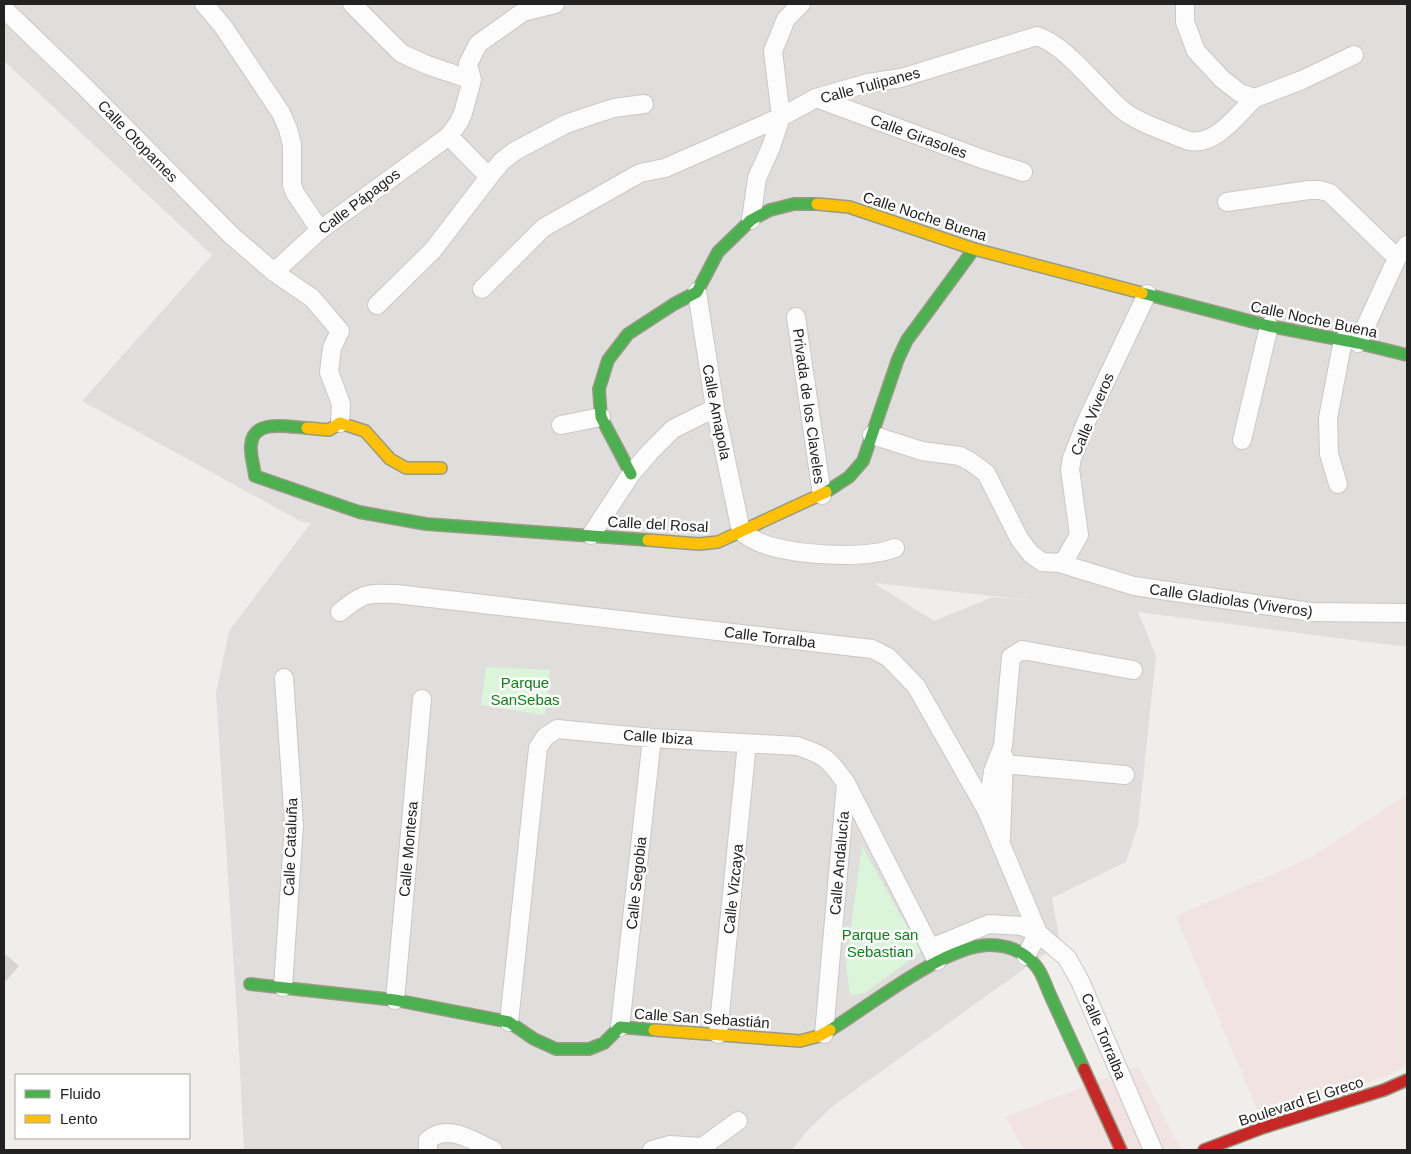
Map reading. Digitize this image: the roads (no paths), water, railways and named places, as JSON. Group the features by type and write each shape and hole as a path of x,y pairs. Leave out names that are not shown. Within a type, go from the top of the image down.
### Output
{"street":[{"path":"204,4 222,25 281,113 292,145 292,185 295,193 320,230"},
{"path":"352,4 402,53 427,65 472,80"},
{"name":"Calle Pápagos","path":"274,272 320,230 448,136 459,122 472,80 468,64 478,44 523,12 555,4"},
{"path":"750,220 757,178 771,147 781,117 773,51 786,19 801,4"},
{"path":"1185,4 1185,22 1196,51 1222,80 1240,93 1255,98"},
{"name":"Calle Otopames","path":"4,9 84,86 231,235 274,272 312,298 340,331 332,348 329,372 341,404 340,423"},
{"name":"Calle Tulipanes","path":"482,290 543,228 640,173 665,168 781,117 816,98 868,83 901,78 1037,36 1047,40 1063,51 1122,110 1189,141 1198,143 1216,134 1255,98 1302,80 1354,56"},
{"name":"Calle Girasoles","path":"816,98 1023,172"},
{"path":"377,305 433,250 502,161 514,151 566,124 614,108 644,104"},
{"path":"448,136 489,177"},
{"path":"1227,202 1320,190 1330,193 1402,251 1350,342 1328,418 1329,454 1338,484"},
{"name":"Calle Noche Buena","path":"697,292 718,252 750,220 770,210 794,204 824,204 849,207 974,249 1269,326 1350,342 1407,356"},
{"name":"Calle del Rosal","path":"340,423 329,430 268,425 256,432 251,444 255,476 359,512 416,522 699,544 718,542 822,494 849,477 862,461 898,359 907,340 974,249"},
{"path":"631,474 601,417 599,389 608,360 628,334 674,304 697,292"},
{"name":"Calle Amapola","path":"697,292 715,408 742,531"},
{"name":"Calle Viveros","path":"1059,563 1066,558 1079,535 1070,469 1072,458 1087,420 1147,294"},
{"name":"Privada de los Claveles","path":"796,317 822,494"},
{"path":"1242,440 1269,326"},
{"path":"591,535 631,474 650,452 673,429 715,408"},
{"path":"561,425 601,417"},
{"path":"340,423 365,430 390,459 406,468 442,468"},
{"name":"Calle Gladiolas (Viveros)","path":"872,435 922,451 960,456 986,473 1020,540 1031,554 1042,562 1059,563 1134,586 1311,612 1407,613"},
{"path":"742,531 759,543 799,551 853,556 874,554 895,548"},
{"name":"Calle Torralba","path":"340,612 358,597 374,593 396,594 872,649 888,657 916,686 987,812 1001,841 1038,933"},
{"path":"1001,841 1003,746 1010,659 1014,654 1022,650 1133,670"},
{"name":"Calle Cataluña","path":"283,987 294,825 284,678"},
{"name":"Calle Montesa","path":"394,1000 422,699"},
{"name":"Calle Ibiza","path":"509,1022 538,748 540,742 557,729 652,738 797,746 819,753 832,762 846,783 934,955"},
{"name":"Calle Segobia","path":"620,1027 652,738"},
{"name":"Calle Vizcaya","path":"718,1034 748,743"},
{"path":"987,812 993,771 1003,746"},
{"path":"1004,764 1124,775"},
{"name":"Calle Andalucía","path":"824,1034 846,783"},
{"name":"Calle Torralba","path":"934,955 989,924 1022,926 1038,933 1066,958 1080,981 1153,1150"},
{"path":"1026,956 1038,933"},
{"name":"Calle Torralba","path":"934,955 983,945 1009,946 1026,956 1037,967 1121,1150"},
{"name":"Calle San Sebastián","path":"250,984 394,1000 509,1022 534,1039 556,1048 573,1050 589,1049 604,1043 620,1027 800,1041 824,1034 934,955"},
{"name":"Boulevard El Greco","path":"1204,1150 1262,1128 1384,1090 1407,1080"},
{"path":"652,1150 670,1145 700,1149 738,1121"},
{"path":"1221,1150 1262,1128"},
{"path":"428,1150 428,1140 435,1134 442,1132 457,1134 493,1150"}],"park label":[{"name":"Parque SanSebas","path":"525,690"},
{"name":"Parque san Sebastian","path":"880,942"}]}
